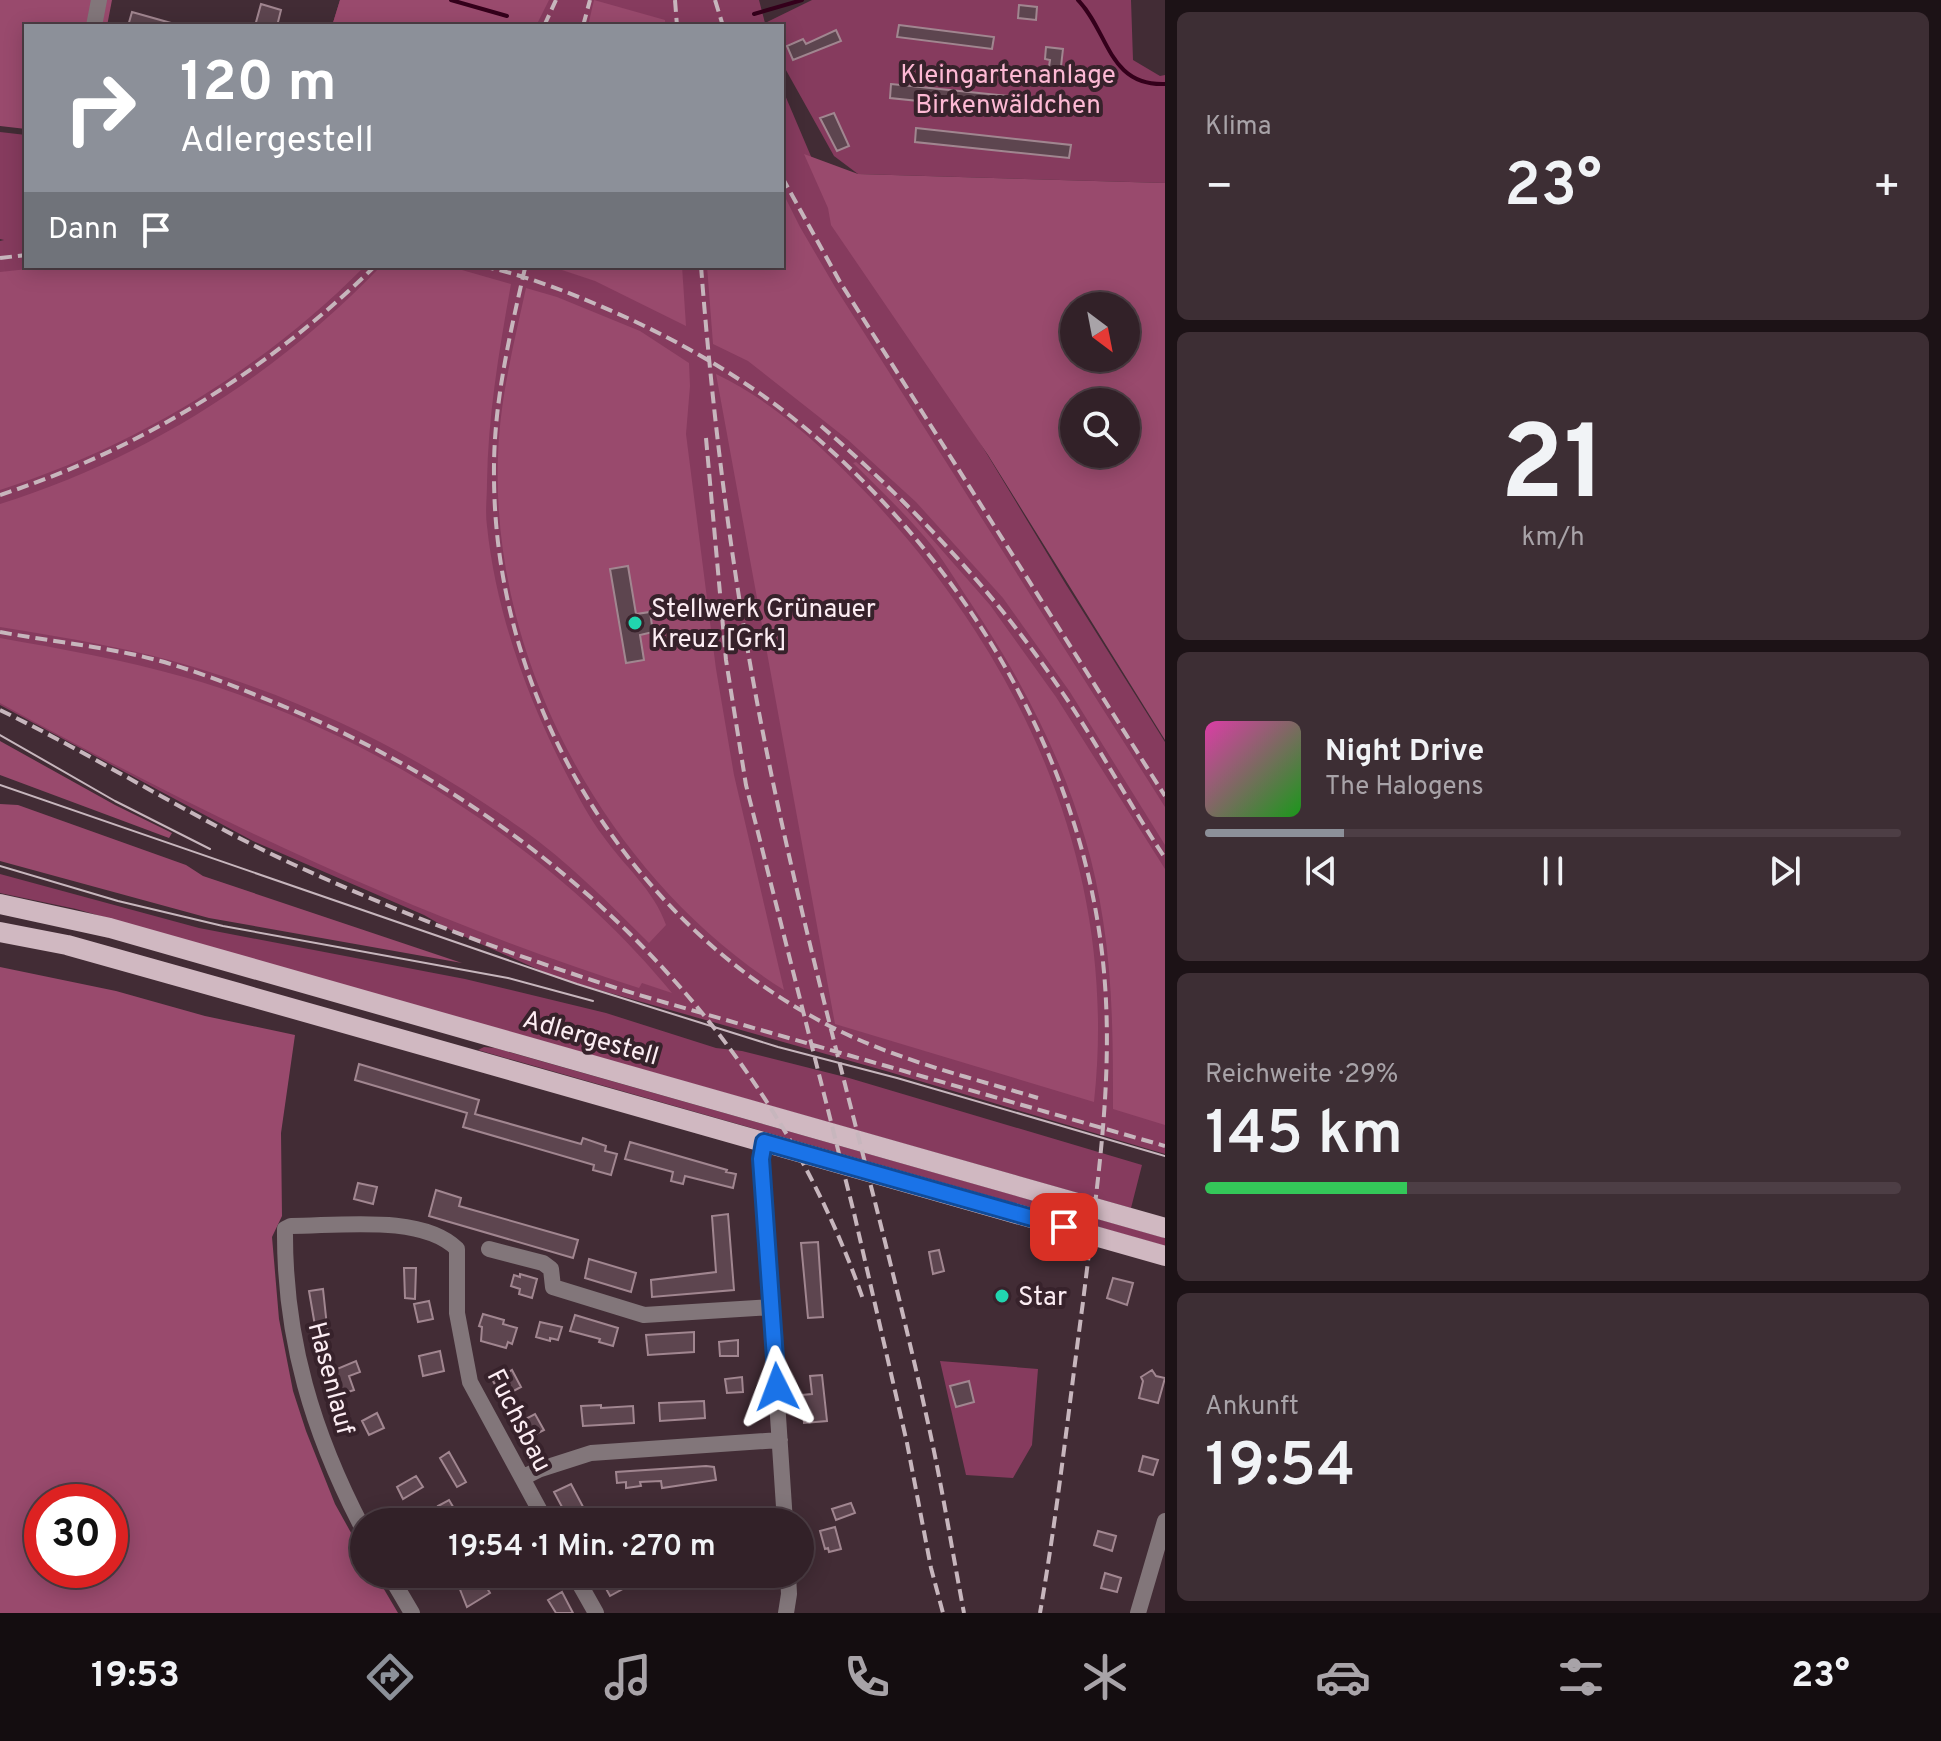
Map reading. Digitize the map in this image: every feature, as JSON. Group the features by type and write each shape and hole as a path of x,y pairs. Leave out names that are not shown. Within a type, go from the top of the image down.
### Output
{"main road":[{"name":"Adlergestell","path":"0,904 110,928 1165,1228"},
{"name":"Adlergestell","path":"0,932 67,945 1165,1256"},
{"path":"372,1031 380,1005"}],"street":[{"path":"94,24 99,0"},
{"path":"764,1142 761,1159 784,1508"},
{"name":"Fuchsbau","path":"285,1229 291,1226 389,1225 421,1229 451,1244 459,1256 457,1313 470,1382 538,1508"},
{"name":"Hasenlauf","path":"285,1229 291,1326 305,1391 318,1432 352,1508"},
{"path":"489,1249 543,1263 551,1269 553,1287 644,1315 772,1307"},
{"path":"522,1478 591,1453 780,1440"},
{"path":"1138,1613 1165,1521"},
{"path":"397,1588 412,1613"},
{"path":"582,1588 596,1613"},
{"path":"786,1613 789,1588"}],"green space":[{"name":"Kleingartenanlage Birkenwäldchen","path":"340,0 759,0 765,23 812,0 1131,0 1133,60 1160,76 1165,75 1165,183 858,174 834,156 784,67 784,24 333,24"},
{"path":"784,93 821,180 1165,742 1165,1154 557,978 452,931 424,915 253,841 0,705 0,241 4,240 0,239 0,132 24,135 24,268 784,268"},
{"path":"0,874 199,928 465,979 606,1013 716,1048 742,1051 849,1078 1142,1165 1131,1208 76,909 0,893"},
{"path":"484,1047 1165,1238 1165,1246 478,1050"},
{"path":"940,1361 1038,1369 1032,1445 1013,1478 966,1475"}],"shaded area":[{"path":"0,0 112,0 107,24 24,24 24,129 0,126"},
{"path":"340,0 549,0 537,24 333,24"},
{"path":"594,0 665,20 665,24 588,24"},
{"path":"804,154 858,174 1165,183 1165,740 988,455 831,225 828,208"},
{"path":"784,195 835,287 1165,807 1165,845 1070,692 1003,598 916,502 847,439 748,361 713,344 707,268 784,268"},
{"path":"37,268 363,268 285,338 196,400 101,451 0,490 0,272"},
{"path":"379,268 455,268 511,284 489,433 486,521 491,559 516,656 554,749 598,829 661,912 666,925 649,943 572,869 522,829 445,779 366,735 283,698 197,668 124,649 0,627 0,504 106,463 206,409 298,343"},
{"path":"556,268 682,268 686,326 595,281"},
{"path":"526,288 557,297 640,331 689,363 686,434 716,669 734,775 784,990 721,944 664,889 614,827 572,759 539,687 515,611 501,533 498,455 512,350"},
{"path":"716,374 738,385 799,429 871,498 926,562 975,630 1016,701 1050,776 1075,854 1092,934 1098,1017 1094,1102 835,1024"},
{"path":"856,462 889,490 990,605 1056,697 1165,869 1165,1125 1113,1109 1111,991 1095,877 1071,794 1036,715 994,639 943,560 914,525 853,463"},
{"path":"0,638 116,660 184,677 320,728 387,761 452,800 571,889 624,940 672,993 642,983 639,988 556,960 393,896 233,824 77,745 0,703"},
{"path":"0,741 172,833 169,838 0,775"},
{"path":"0,804 18,805 186,865 203,876 462,963 209,918 0,861"},
{"path":"0,967 116,991 205,1016 295,1035 281,1133 282,1216 272,1237 279,1319 293,1391 306,1431 335,1504 350,1531 350,1588 383,1588 398,1613 0,1613"}],"building":[{"path":"261,4 281,10 278,24 256,24"},
{"path":"1019,5 1037,7 1036,20 1018,18"},
{"path":"132,12 171,23 171,24 129,24"},
{"path":"899,25 994,37 992,49 897,37"},
{"path":"836,30 841,41 793,60 787,46 803,39 806,44"},
{"path":"1046,47 1063,49 1060,75 1048,73 1050,60 1045,59"},
{"path":"891,84 1028,98 1028,102 1045,104 1044,114 890,98"},
{"path":"834,113 849,146 837,151 820,118"},
{"path":"916,128 1071,145 1069,158 915,142"},
{"name":"Stellwerk Grünauer Kreuz [Grk]","path":"628,566 636,614 650,612 653,632 640,635 644,660 626,663 610,569"},
{"path":"359,1064 479,1100 475,1114 581,1144 583,1138 606,1146 605,1151 617,1154 611,1175 593,1170 594,1165 463,1127 467,1113 355,1080"},
{"path":"630,1142 736,1174 733,1188 685,1176 683,1184 671,1181 673,1172 625,1159"},
{"path":"358,1183 377,1187 373,1204 354,1199"},
{"path":"436,1190 461,1198 459,1206 578,1240 573,1258 429,1216"},
{"path":"728,1214 734,1290 652,1297 651,1280 716,1272 712,1216"},
{"path":"818,1242 823,1317 808,1318 801,1243"},
{"path":"939,1250 944,1271 933,1274 929,1252"},
{"path":"589,1259 636,1273 631,1292 585,1278"},
{"path":"404,1268 416,1268 415,1299 405,1298"},
{"path":"520,1274 537,1279 532,1298 519,1294 520,1289 511,1286 514,1275 520,1277"},
{"path":"1113,1278 1133,1283 1127,1305 1107,1298"},
{"path":"323,1289 329,1345 319,1349 309,1291"},
{"path":"429,1301 433,1319 418,1322 414,1304"},
{"path":"483,1314 504,1320 503,1324 517,1328 512,1344 508,1342 506,1348 481,1341 482,1327 479,1326"},
{"path":"575,1315 618,1328 613,1346 570,1331"},
{"path":"540,1322 562,1327 558,1340 536,1337"},
{"path":"694,1332 694,1352 648,1355 646,1335"},
{"path":"738,1340 738,1356 720,1356 719,1342"},
{"path":"440,1351 444,1371 423,1376 419,1356"},
{"path":"356,1361 360,1372 349,1376 354,1390 339,1395 337,1390 331,1392 325,1374"},
{"path":"512,1370 521,1387 502,1397 493,1381"},
{"path":"1152,1370 1156,1376 1165,1378 1158,1403 1139,1398 1141,1377"},
{"path":"822,1375 827,1421 804,1423 802,1395 812,1394 810,1376"},
{"path":"742,1377 743,1392 727,1393 725,1379"},
{"path":"969,1381 974,1402 956,1407 950,1386"},
{"path":"704,1401 705,1418 660,1421 659,1403"},
{"path":"601,1405 601,1408 633,1406 634,1423 583,1426 581,1406"},
{"path":"377,1413 384,1428 369,1435 362,1421"},
{"path":"535,1414 544,1430 524,1440 516,1424"},
{"path":"449,1452 466,1482 457,1487 440,1458"},
{"path":"1143,1456 1158,1460 1153,1475 1139,1471"},
{"path":"714,1467 716,1480 662,1488 661,1481 640,1482 641,1486 626,1488 626,1482 617,1483 616,1472"},
{"path":"416,1476 423,1487 403,1499 397,1487"},
{"path":"571,1484 584,1508 563,1508 554,1492"},
{"path":"449,1500 454,1508 439,1508"},
{"path":"851,1503 855,1513 836,1520 832,1509"},
{"path":"835,1527 841,1549 829,1552 828,1548 825,1549 820,1531"},
{"path":"1098,1531 1116,1536 1112,1551 1094,1545"},
{"path":"1105,1573 1121,1578 1117,1592 1101,1588"},
{"path":"459,1588 487,1588 490,1593 467,1607"},
{"path":"606,1588 624,1588 610,1596"},
{"path":"562,1592 573,1613 556,1613 548,1600"}],"waterway":[{"path":"451,0 507,16"},
{"path":"754,14 802,0"},
{"path":"1078,0 1121,67 1146,82 1165,84"}],"tram line":[{"path":"0,735 115,801 210,849"},
{"path":"0,785 577,984 778,1047 897,1078 1165,1156"},
{"path":"0,866 118,901 223,926 508,978 593,1001"}],"railway":[{"path":"545,24 556,0"},
{"path":"584,24 590,0"},
{"path":"675,0 677,24"},
{"path":"715,0 722,24"},
{"path":"784,181 840,282 1165,796"},
{"path":"0,258 24,255"},
{"path":"0,495 103,454 201,402 292,339 373,268"},
{"path":"490,268 565,292 668,338 746,384 817,438 873,491 924,549 971,612 1012,678 1046,748 1073,821 1093,896 1104,972 1107,1055 1093,1220 1040,1613"},
{"path":"525,268 508,346 496,424 494,477 500,560 518,641 546,719 584,793 632,862 688,924 751,978 822,1022 874,1046 1038,1098"},
{"path":"701,268 722,479 755,691 793,875 928,1423 964,1613"},
{"path":"821,426 920,519 1009,619 1076,712 1165,858"},
{"path":"706,438 726,660 746,785 854,1213 943,1613"},
{"path":"0,632 171,664 290,709 387,755 478,810 563,873 641,945 711,1024 772,1110 823,1203 864,1302"},
{"path":"0,710 286,861 460,934 639,995 1165,1146"}],"place":[{"name":"Stellwerk Grünauer Kreuz [Grk]","path":"635,623"},
{"name":"Star","path":"1002,1296"}],"route":[{"path":"777,1387 761,1159 764,1142 1064,1227"}]}
